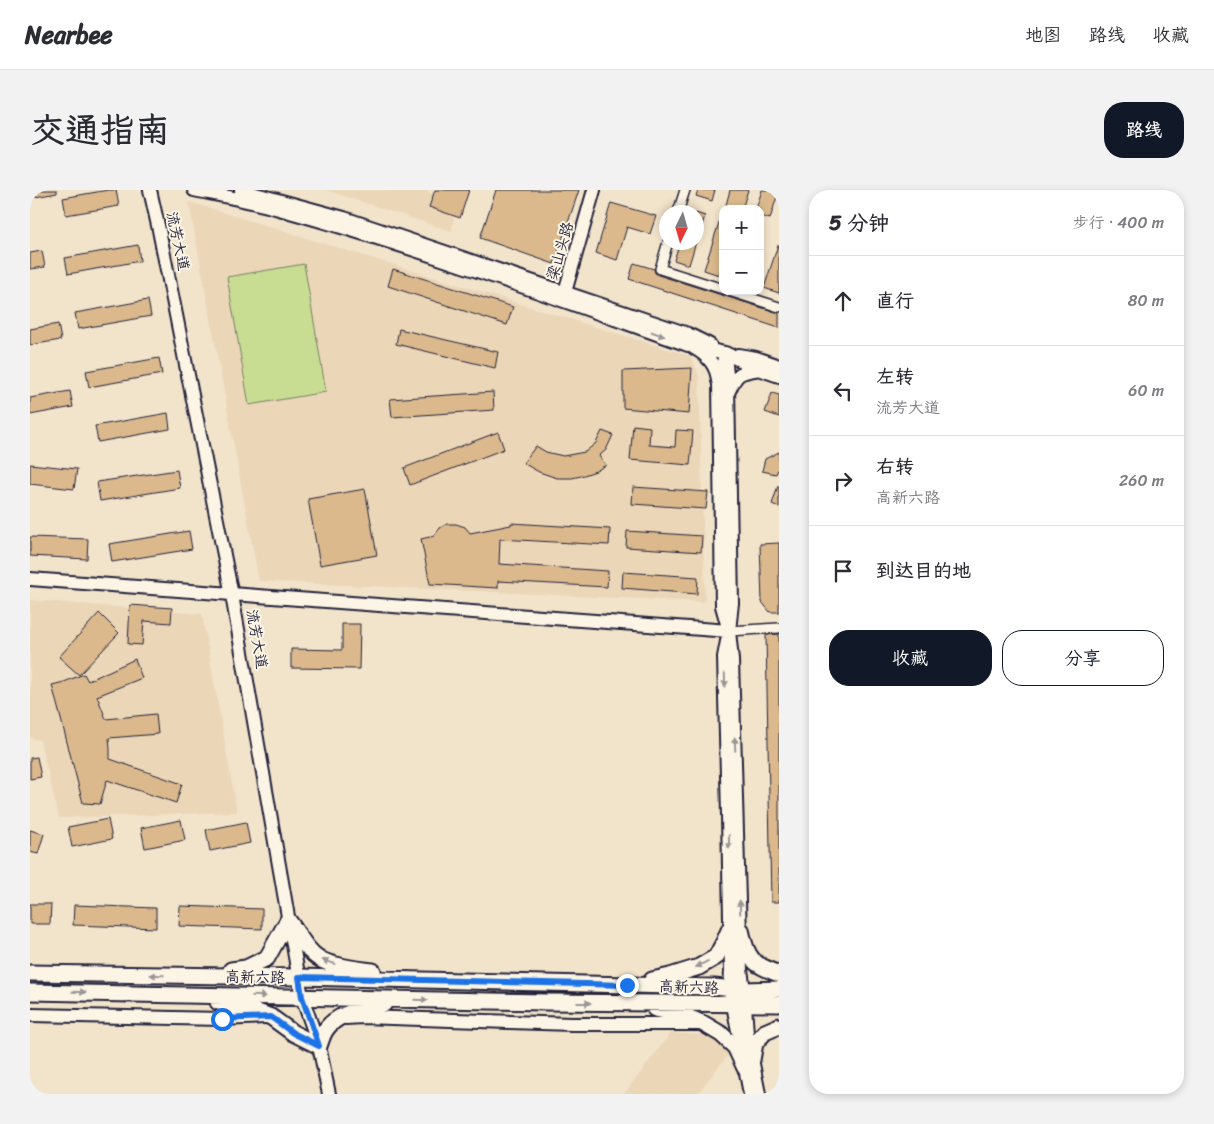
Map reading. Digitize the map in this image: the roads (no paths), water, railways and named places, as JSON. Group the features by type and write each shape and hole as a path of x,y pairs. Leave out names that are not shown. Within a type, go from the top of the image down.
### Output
{"main road":[{"name":"流芳大道","path":"150,190 232,595 302,997 319,1046 329,1094"},
{"path":"194,190 277,208 348,229 688,345 756,358 779,366"},
{"path":"241,190 344,218 688,334 725,353 779,376"},
{"name":"梁山头路","path":"565,292 594,190"},
{"path":"688,345 702,353 715,368 724,392 722,606 729,631 724,657 736,929 731,970 747,1034 750,1094"},
{"path":"724,392 719,384 725,353"},
{"path":"724,392 739,374 760,369"},
{"path":"30,580 729,631"},
{"path":"192,976 246,968 267,958 288,920 310,951 321,960 340,966 429,980"},
{"path":"736,929 752,960 763,968 779,974"},
{"path":"627,985 670,976 698,967 716,957 724,942 736,929"},
{"name":"高新六路","path":"30,973 299,977 714,987 738,997 779,1004"},
{"name":"高新六路","path":"30,992 625,1003 738,997 779,988"},
{"path":"190,995 255,1011 271,1017 293,1033 319,1046 325,1030 336,1019 400,999"},
{"path":"625,1003 680,1014 704,1024 721,1034 735,1047 748,1064 759,1094"},
{"path":"30,1015 222,1019 271,1017"},
{"path":"336,1019 363,1017 572,1024 704,1024"},
{"path":"748,1064 755,1043 765,1032 777,1027"}],"street":[{"path":"680,205 685,190"},
{"path":"666,250 660,269 719,288"},
{"path":"742,295 779,307"},
{"path":"729,631 779,628"}]}
